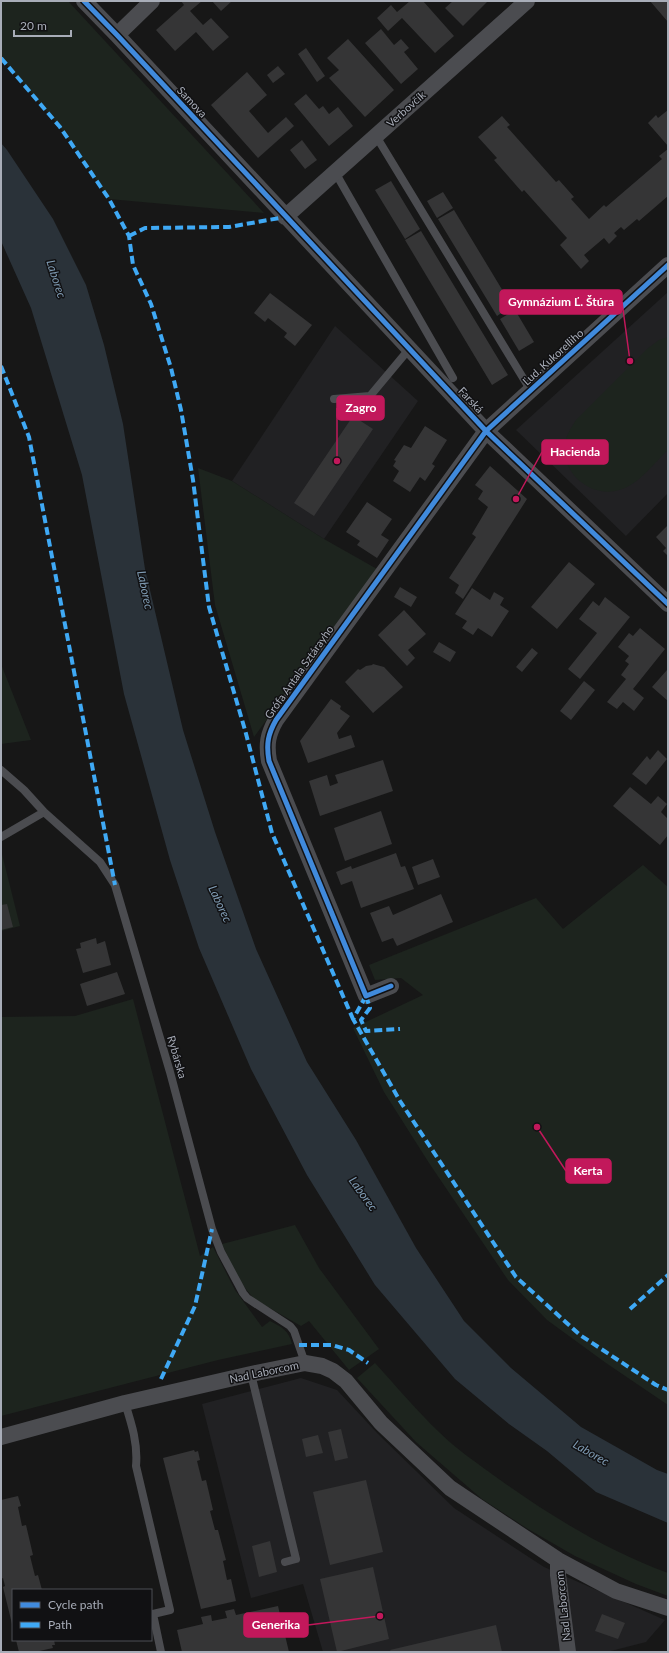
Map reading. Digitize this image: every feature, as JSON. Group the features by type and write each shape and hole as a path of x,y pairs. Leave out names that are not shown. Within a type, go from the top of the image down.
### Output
{"street":[{"name":"Samova","path":"84,1 117,34 285,217"},
{"path":"117,34 152,1"},
{"name":"Verbovčík","path":"285,217 527,1"},
{"name":"Farská","path":"285,217 410,348 486,431 668,604"},
{"name":"Ľud. Kukorelliho","path":"486,431 668,265"},
{"name":"Grófa Antala Sztárayho","path":"391,986 366,996 269,761 267,739 276,720 486,431"},
{"name":"Nad Laborcom","path":"1,1437 125,1404 251,1374 305,1363 322,1366 333,1371 346,1381 381,1423 450,1488 558,1560 616,1591 668,1608"},
{"name":"Nad Laborcom","path":"558,1560 568,1652"}],"lane":[{"path":"376,136 531,391"},
{"path":"335,172 453,378"},
{"path":"334,399 370,396 410,348"},
{"name":"Rybárska","path":"1,770 24,790 44,812 100,862 115,885 170,1072 212,1229 221,1252 247,1298 290,1326 294,1331 305,1363"},
{"path":"1,837 44,812"},
{"path":"251,1374 296,1559 285,1562"},
{"path":"125,1404 135,1435 137,1454 136,1466 170,1610 152,1614 161,1652"}],"shaded area":[{"path":"1,1 68,1 264,213 109,199 60,127 1,58"},
{"path":"668,292 668,493 626,536 516,430"},
{"path":"335,326 418,401 324,539 232,481"},
{"path":"668,337 668,450 641,477 629,486 611,491 601,491 591,488 574,475 568,466 565,456 565,445 569,432 576,420 647,349 659,340"},
{"path":"198,468 232,481 324,539 377,569 254,737 215,605"},
{"path":"1,664 31,740 1,744"},
{"path":"1,850 20,926 1,931"},
{"path":"643,865 668,887 668,1405 606,1363 547,1320 508,1280 429,1163 384,1092 353,1028 423,995 401,978 375,980 369,965 536,898 563,929"},
{"path":"133,999 200,1256 213,1247 235,1290 262,1327 270,1321 278,1325 287,1333 292,1344 218,1360 1,1416 1,1017 75,1016"},
{"path":"295,1225 319,1268 379,1349 349,1370 309,1321 301,1326 254,1299 238,1279 222,1244"},
{"path":"375,1363 423,1416 446,1438 467,1456 496,1477 579,1531 623,1554 668,1573 668,1596 636,1584 575,1556 528,1529 482,1499 416,1442 357,1378"},
{"path":"301,1378 337,1390 378,1434 454,1508 544,1567 665,1620 646,1642 607,1652 323,1652 303,1584 251,1598 202,1404"}],"water":[{"name":"Laborec","path":"1,143 53,219 86,285 104,345 123,424 145,569 183,730 215,832 256,949 307,1062 356,1140 416,1248 464,1321 511,1368 581,1427 657,1470 668,1474 668,1523 596,1492 547,1451 509,1424 455,1379 375,1285 307,1175 251,1069 199,948 170,860 124,694 82,475 31,308 1,241"}],"building":[{"path":"181,1 202,1 190,11 203,25 211,18 229,37 213,51 196,32 175,51 156,30 184,5"},
{"path":"212,1 232,1 221,11"},
{"path":"410,1 423,1 454,36 435,53 402,18 388,31 377,18 391,5 397,12"},
{"path":"453,1 488,1 463,26 445,8"},
{"path":"650,1 668,1 668,22"},
{"path":"381,29 394,45 401,39 409,48 404,52 418,69 401,84 365,43"},
{"path":"348,39 394,90 365,117 329,78 339,70 327,58"},
{"path":"306,48 325,76 317,82 298,54"},
{"path":"278,66 285,74 273,83 267,75"},
{"path":"247,72 267,95 249,111 268,133 286,117 294,126 258,158 211,105"},
{"path":"306,94 319,109 323,106 329,114 338,107 353,126 329,146 294,104"},
{"path":"668,110 668,146 648,123 656,115 658,118"},
{"path":"502,116 510,125 507,127 556,182 559,180 574,197 571,199 589,219 604,205 606,207 662,159 659,156 668,149 668,196 639,221 637,219 624,230 621,227 614,233 617,236 609,244 604,238 584,255 589,261 581,269 560,245 567,238 524,190 522,192 494,160 497,158 478,137"},
{"path":"302,140 317,160 305,169 290,150"},
{"path":"391,181 420,229 405,239 375,190"},
{"path":"443,192 453,208 437,218 427,201"},
{"path":"454,210 512,306 497,316 438,219"},
{"path":"421,231 508,375 492,385 405,240"},
{"path":"270,293 312,325 295,346 284,337 287,333 268,318 265,322 254,313"},
{"path":"515,310 534,342 519,351 500,319"},
{"path":"353,416 373,429 314,516 294,503"},
{"path":"425,426 447,440 432,464 435,466 425,481 420,477 410,492 393,481 399,471 393,466 396,461 394,460 404,445 411,448"},
{"path":"490,466 527,499 463,599 455,593 459,585 449,578 476,537 472,534 488,507 478,499 483,491 475,485"},
{"path":"367,502 392,519 381,535 389,540 377,558 357,545 360,541 346,532"},
{"path":"668,525 668,556 663,551 666,548 656,537"},
{"path":"569,562 595,584 557,629 531,607"},
{"path":"400,587 417,597 411,607 394,597"},
{"path":"472,588 490,600 494,592 504,598 500,605 509,611 492,637 478,628 473,635 462,628 467,621 455,614"},
{"path":"605,597 630,617 580,679 568,669 597,633 579,619 593,601 599,606"},
{"path":"404,610 426,634 408,650 415,658 407,666 378,635"},
{"path":"640,628 665,649 633,689 644,698 634,711 623,702 617,709 607,702 626,679 621,675 629,664 625,661 629,656 618,647 629,633 633,636"},
{"path":"439,642 456,652 450,662 433,652"},
{"path":"532,648 538,653 522,672 516,667"},
{"path":"373,664 384,667 403,687 373,713 345,682 358,669 360,670"},
{"path":"667,670 668,671 668,701 652,687"},
{"path":"584,681 595,690 571,720 560,711"},
{"path":"331,699 341,706 340,709 350,716 337,733 339,739 351,735 355,747 308,763 300,741"},
{"path":"658,750 667,759 646,785 632,774 647,756 650,760"},
{"path":"383,760 393,791 320,816 309,781 327,775 330,786 338,783 335,775"},
{"path":"630,787 651,804 658,796 667,804 661,812 668,819 668,835 660,845 613,806"},
{"path":"381,811 392,844 345,861 334,828"},
{"path":"396,853 401,867 405,866 414,889 361,908 352,881 341,885 336,872 351,866 352,869"},
{"path":"433,859 440,877 418,885 412,867"},
{"path":"441,894 453,922 397,946 393,938 382,942 370,913 389,906 393,915"},
{"path":"7,904 13,927 1,930 1,905"},
{"path":"96,938 97,944 105,941 111,965 83,973 76,949 81,948 80,943"},
{"path":"117,972 125,994 87,1006 80,984"},
{"path":"341,1429 348,1458 335,1461 328,1432"},
{"path":"318,1435 323,1453 306,1457 302,1439"},
{"path":"194,1450 195,1452 198,1451 200,1460 197,1461 202,1481 206,1480 213,1510 210,1511 215,1530 218,1530 226,1560 223,1561 227,1580 231,1579 236,1601 201,1609 163,1458"},
{"path":"366,1480 383,1552 330,1565 313,1492"},
{"path":"18,1496 21,1506 18,1507 22,1526 26,1525 33,1555 30,1556 35,1576 38,1575 42,1589 12,1589 12,1624 3,1587 5,1586 3,1578 1,1579 1,1500"},
{"path":"270,1541 277,1572 259,1577 252,1546"},
{"path":"373,1567 389,1639 337,1652 320,1579"},
{"path":"278,1606 289,1652 182,1652 177,1630 203,1624 201,1617 211,1615 212,1621 227,1618 225,1611 234,1609 236,1615"},
{"path":"602,1614 625,1623 618,1639 595,1631"},
{"path":"496,1625 502,1652 391,1652 390,1650"},
{"path":"16,1641 54,1641 55,1645 52,1645 53,1648 35,1652 19,1652"}],"marked path":[{"path":"1,58 60,127 109,199 129,236 133,265 151,304 171,368 181,410 193,480 209,607 245,730 272,833 353,1019"},
{"path":"129,236 145,228 229,227 285,217"},
{"path":"1,366 29,437 115,885"},
{"path":"366,996 353,1019 400,1101 516,1277 580,1335 656,1385 668,1390"},
{"path":"366,996 370,1008 361,1020 366,1031 400,1029"},
{"path":"161,1379 195,1306 212,1229"},
{"path":"630,1309 668,1275"},
{"path":"299,1345 332,1345 349,1350 368,1363"}],"cycle path":[{"path":"84,1 486,431 668,604"},
{"path":"391,986 366,996 269,761 268,739 271,730 276,720 486,431 668,265"}],"place":[{"name":"Gymnázium Ľ. Štúra","path":"630,361"},
{"name":"Zagro","path":"337,461"},
{"name":"Hacienda","path":"516,499"},
{"name":"Kerta","path":"537,1127"},
{"name":"Generika","path":"380,1616"}]}
